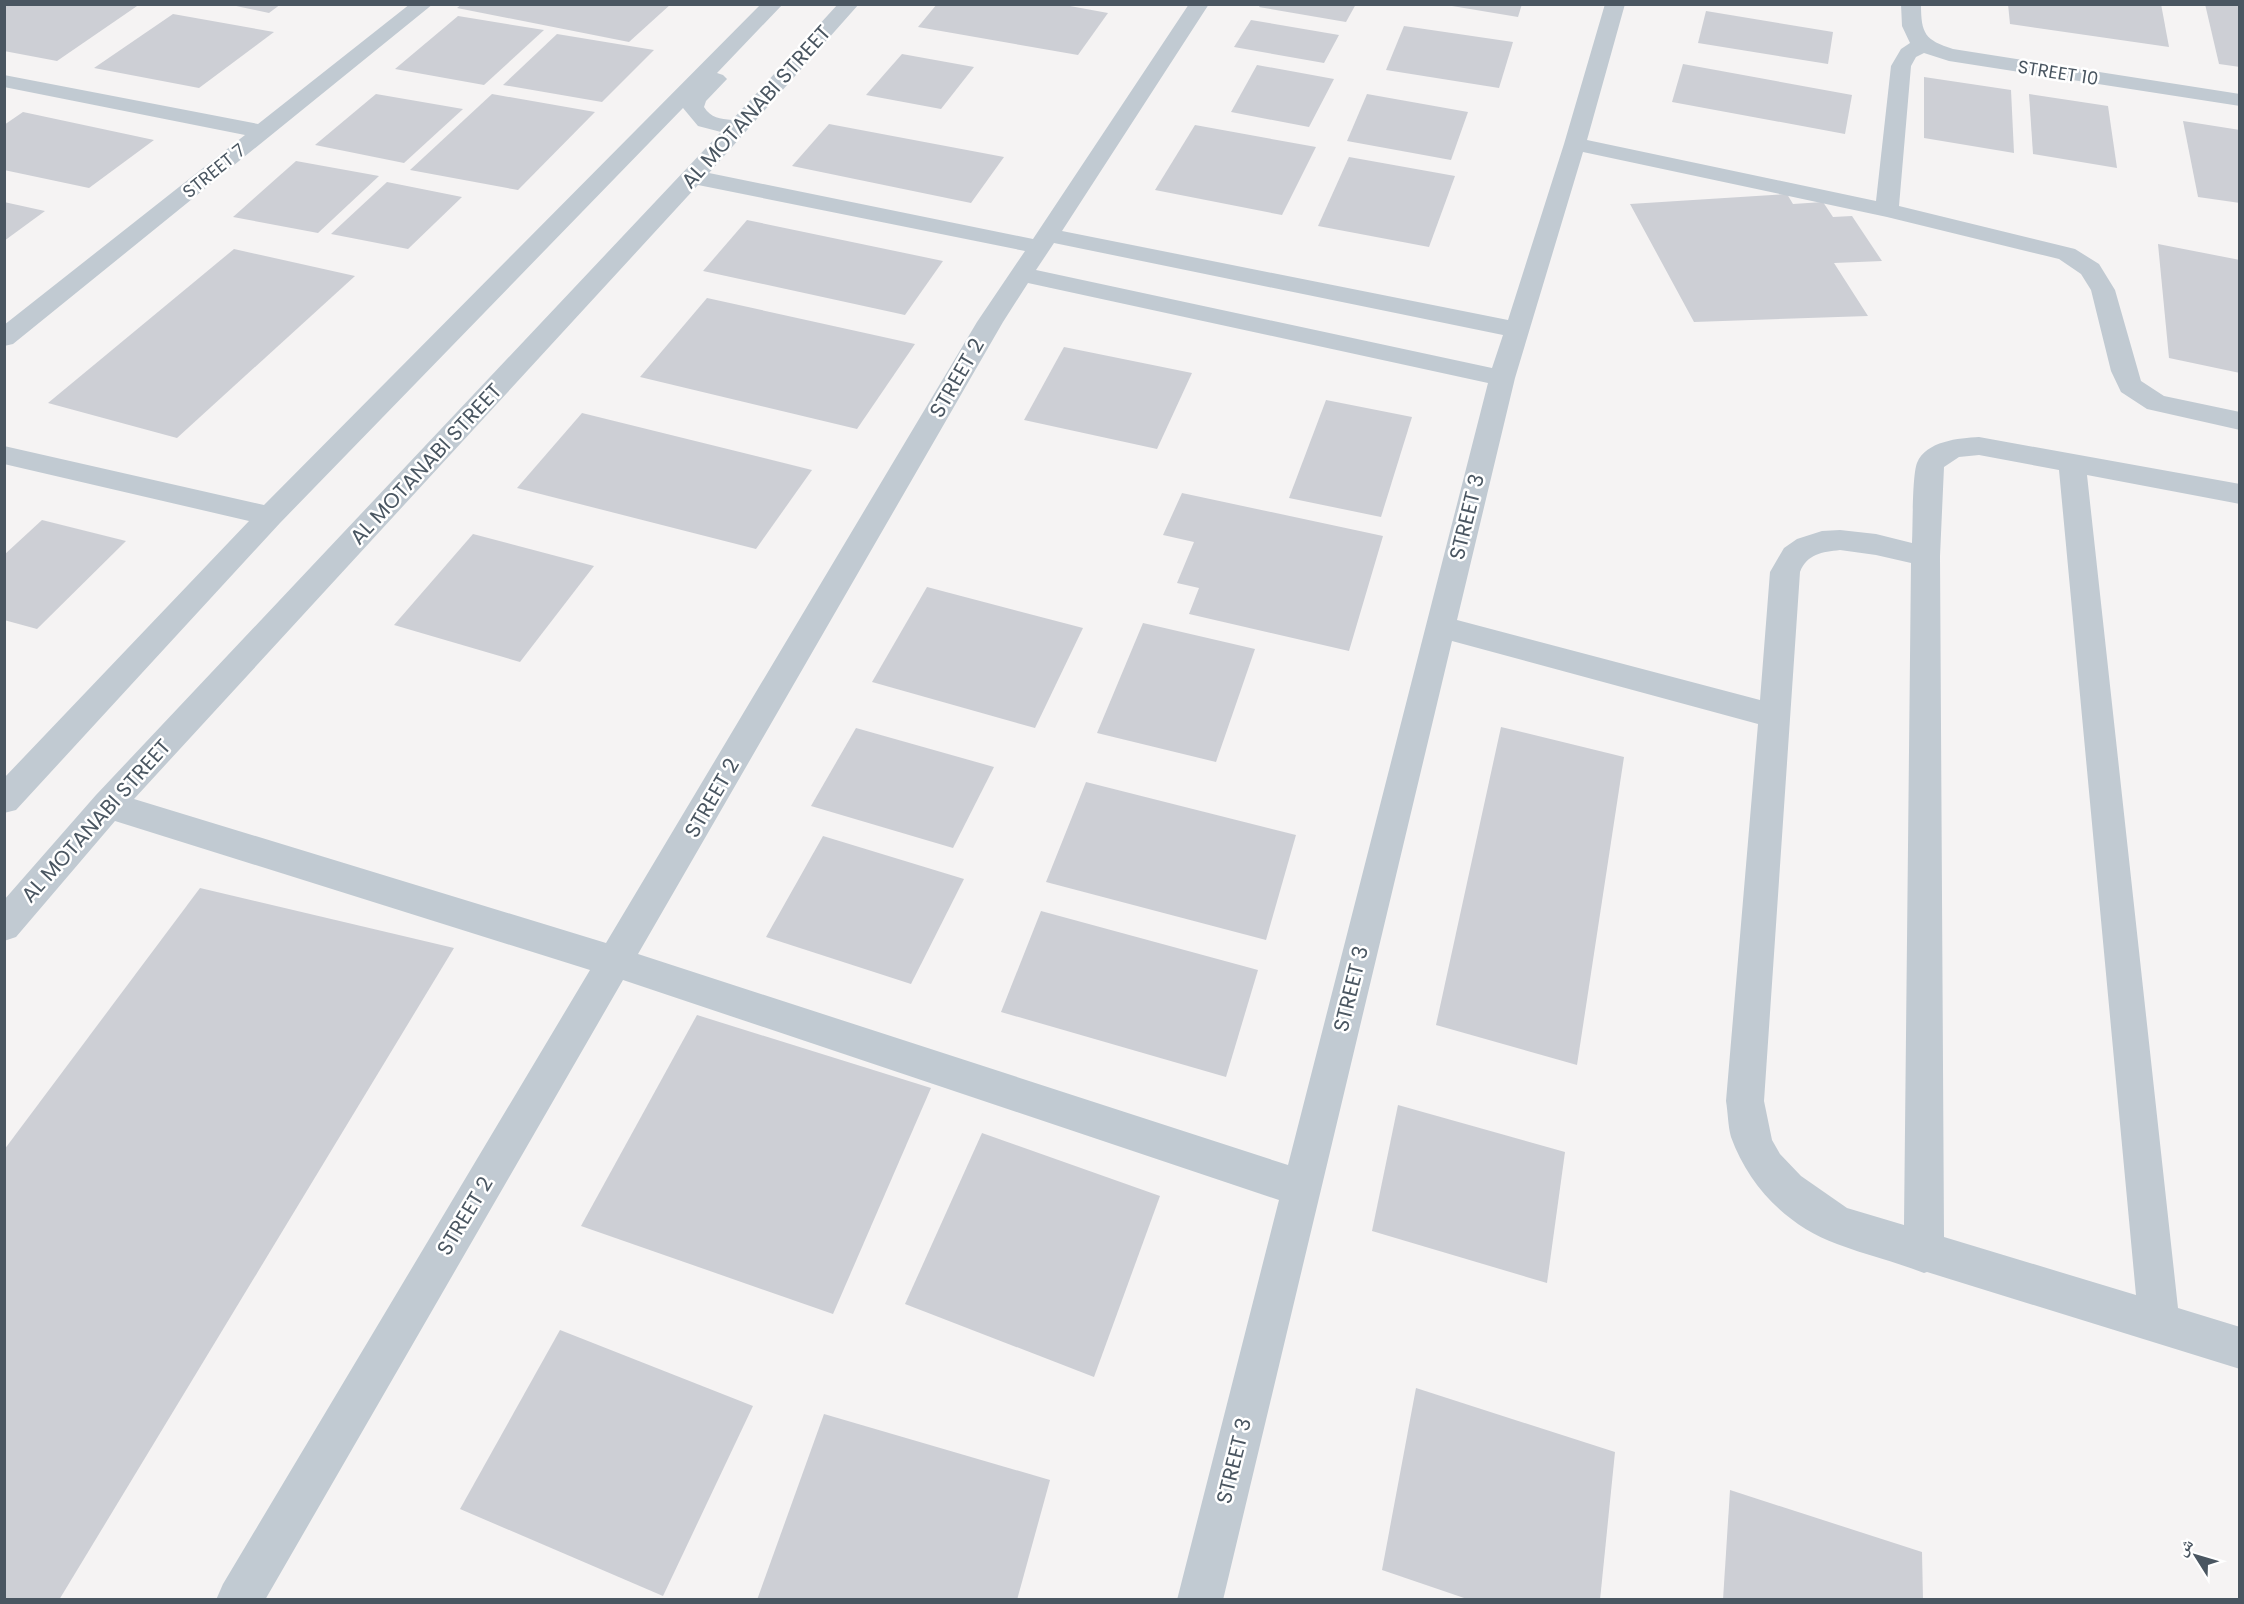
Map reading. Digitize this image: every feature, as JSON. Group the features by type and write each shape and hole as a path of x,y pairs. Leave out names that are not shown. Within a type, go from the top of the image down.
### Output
{"street":[{"name":"STREET 7","path":"4,338 423,4"},
{"path":"4,800 270,516 773,4"},
{"path":"737,127 706,122 697,116 693,107 696,99 792,4"},
{"name":"AL MOTANABI STREET","path":"4,926 108,805 693,177 849,4"},
{"name":"STREET 2","path":"239,1599 990,322 1199,4"},
{"name":"STREET 3","path":"1200,1599 1502,378 1616,4"},
{"path":"1887,210 1901,66 1908,53 1924,44 1912,32 1911,4"},
{"name":"STREET 10","path":"1924,44 1949,55 1964,58 2240,100"},
{"path":"4,81 263,132"},
{"path":"1575,144 1887,210 2067,254 2090,269 2103,290 2130,387 2156,403 2240,421"},
{"path":"693,177 1518,330"},
{"path":"1021,274 1502,378"},
{"path":"1924,1253 1926,556 1930,464 1940,453 1957,447 1979,446 2240,494"},
{"path":"4,455 270,516"},
{"path":"2072,462 2159,1324"},
{"path":"1926,556 1852,541 1827,540 1807,545 1792,556 1785,572 1745,1101 1750,1137 1769,1172 1800,1203 1839,1225 1924,1253 2240,1348"},
{"path":"1440,627 1774,716"},
{"path":"108,805 615,962 1301,1188"}],"building":[{"path":"4,4 140,4 57,61 4,51"},
{"path":"227,4 281,4 269,13"},
{"path":"462,4 671,4 629,42 457,8"},
{"path":"937,4 1059,4 1108,13 1078,55 918,27"},
{"path":"1261,4 1356,4 1346,22 1259,7"},
{"path":"1440,4 1522,4 1518,17"},
{"path":"2008,4 2161,4 2169,47 2010,24"},
{"path":"2205,4 2240,4 2240,67 2219,64"},
{"path":"1706,11 1833,32 1828,64 1698,43"},
{"path":"173,14 274,32 199,88 94,68"},
{"path":"458,16 544,30 484,85 395,69"},
{"path":"1251,20 1339,35 1324,63 1234,47"},
{"path":"1404,26 1513,42 1499,88 1386,70"},
{"path":"557,34 654,50 602,102 503,85"},
{"path":"902,54 974,67 941,109 866,95"},
{"path":"1683,64 1852,95 1845,134 1672,102"},
{"path":"1257,65 1334,79 1309,127 1231,112"},
{"path":"1924,77 2011,90 2014,153 1924,138"},
{"path":"376,94 463,109 404,163 315,145"},
{"path":"492,94 595,112 518,190 410,170"},
{"path":"1367,94 1468,112 1451,160 1347,141"},
{"path":"2029,94 2108,106 2117,168 2033,154"},
{"path":"23,112 154,140 89,188 4,170 4,125"},
{"path":"2183,121 2240,130 2240,203 2198,197"},
{"path":"829,124 1004,157 971,203 792,166"},
{"path":"1195,125 1316,147 1282,215 1155,190"},
{"path":"1349,157 1455,176 1429,247 1318,226"},
{"path":"296,161 379,176 318,233 233,217"},
{"path":"387,182 462,197 408,249 331,234"},
{"path":"1787,194 1793,204 1823,202 1833,217 1852,216 1882,261 1834,263 1868,316 1694,322 1630,204"},
{"path":"4,202 45,211 4,241"},
{"path":"747,220 943,261 905,315 703,271"},
{"path":"2158,244 2240,260 2240,373 2169,358"},
{"path":"234,249 355,276 177,438 48,403"},
{"path":"707,298 915,344 857,429 640,377"},
{"path":"1064,347 1192,373 1157,449 1024,420"},
{"path":"1326,400 1412,417 1381,517 1289,498"},
{"path":"582,413 812,470 756,549 517,488"},
{"path":"1182,493 1383,536 1349,651 1189,614 1199,588 1177,583 1194,542 1163,535"},
{"path":"42,520 126,541 37,629 4,620 4,555"},
{"path":"473,534 594,566 520,662 394,625"},
{"path":"927,587 1083,628 1035,728 872,682"},
{"path":"1143,623 1255,649 1216,762 1097,733"},
{"path":"1501,727 1624,757 1577,1065 1436,1025"},
{"path":"856,728 994,767 953,848 811,806"},
{"path":"1086,782 1296,835 1266,940 1046,882"},
{"path":"823,836 964,879 911,984 766,937"},
{"path":"200,888 454,948 59,1600 4,1600 4,1150"},
{"path":"1041,911 1258,970 1226,1077 1001,1012"},
{"path":"697,1015 931,1088 833,1314 581,1226"},
{"path":"1398,1105 1565,1152 1547,1283 1372,1231"},
{"path":"982,1133 1160,1196 1094,1377 905,1304"},
{"path":"560,1330 753,1406 663,1596 460,1509"},
{"path":"1416,1388 1615,1452 1600,1600 1470,1600 1382,1570"},
{"path":"824,1414 1050,1480 1017,1600 757,1600"},
{"path":"1730,1490 1922,1552 1923,1600 1723,1600"}]}
